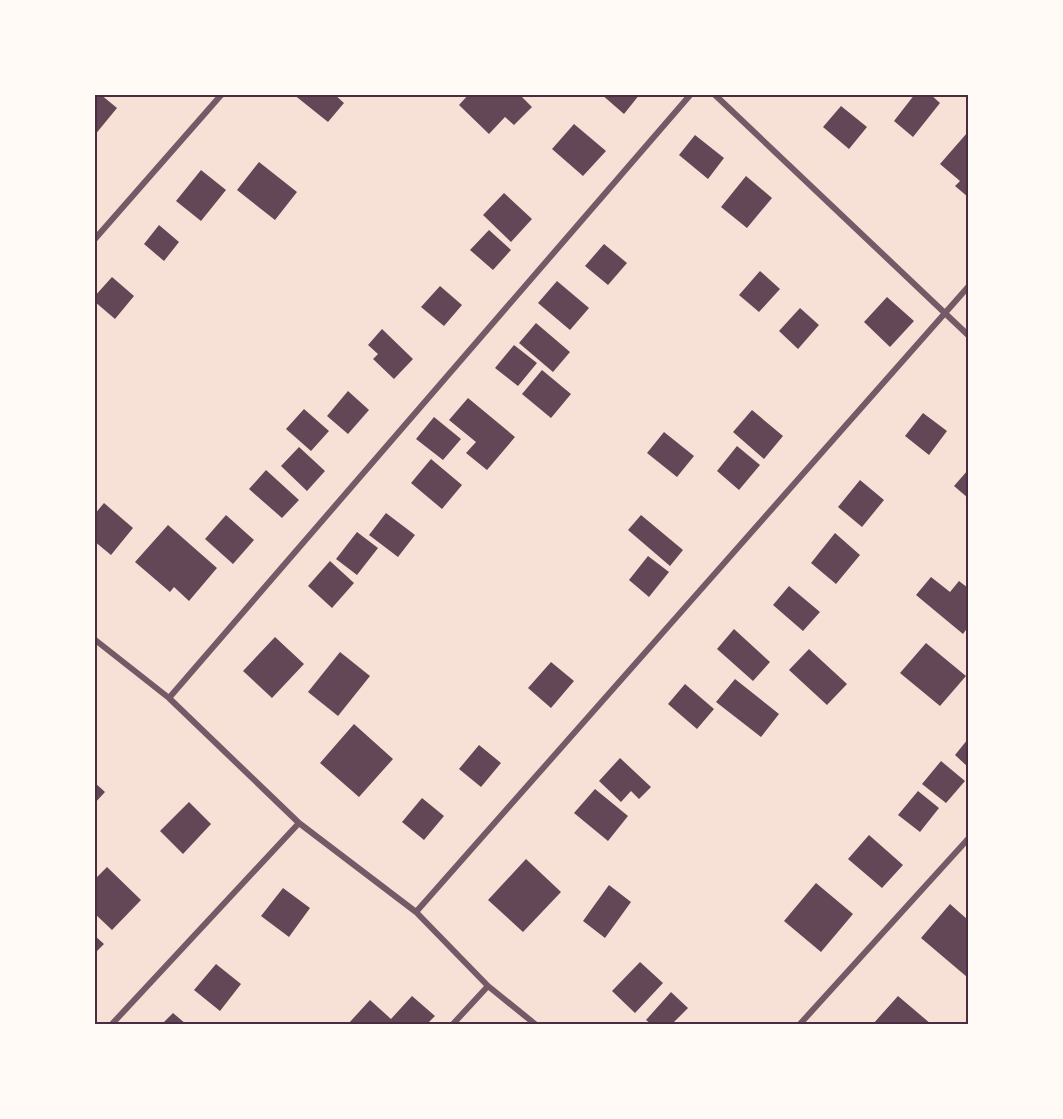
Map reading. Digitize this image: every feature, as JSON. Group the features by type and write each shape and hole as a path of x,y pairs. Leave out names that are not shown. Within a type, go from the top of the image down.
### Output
{"street":[{"path":"94,240 222,94"},
{"path":"169,698 691,94"},
{"path":"714,94 944,314 969,334"},
{"path":"416,912 969,287"},
{"path":"94,639 169,698 299,823 416,912 488,986 535,1024"},
{"path":"112,1024 299,823"},
{"path":"800,1024 969,839"},
{"path":"453,1024 488,986"}],"building":[{"path":"94,94 100,94 117,108 94,136"},
{"path":"293,94 334,94 344,103 328,122"},
{"path":"469,94 519,94 532,107 514,125 505,117 489,134 459,105"},
{"path":"601,94 640,94 624,114"},
{"path":"915,94 930,94 940,103 913,137 894,121"},
{"path":"841,106 867,127 849,149 823,127"},
{"path":"574,124 606,151 583,176 552,149"},
{"path":"967,133 968,197 955,186 960,181 940,164"},
{"path":"695,135 724,158 708,179 679,155"},
{"path":"259,162 297,192 275,220 237,190"},
{"path":"201,170 226,190 201,221 176,201"},
{"path":"746,176 772,198 747,228 721,207"},
{"path":"504,193 532,219 511,242 483,215"},
{"path":"159,225 179,242 164,261 144,244"},
{"path":"489,230 511,250 493,270 470,250"},
{"path":"604,244 627,263 608,285 585,266"},
{"path":"760,271 780,289 759,312 739,295"},
{"path":"112,277 134,296 115,319 94,301 94,297"},
{"path":"557,281 589,308 570,330 538,303"},
{"path":"440,286 462,305 444,326 421,307"},
{"path":"887,297 914,321 890,347 864,322"},
{"path":"800,308 819,325 798,349 779,331"},
{"path":"536,323 570,352 553,372 519,343"},
{"path":"382,329 413,359 394,379 373,359 378,354 368,345"},
{"path":"514,345 537,363 518,386 495,368"},
{"path":"542,370 571,394 551,418 522,394"},
{"path":"348,391 369,410 348,434 327,416"},
{"path":"468,398 515,437 487,470 466,453 476,442 449,420"},
{"path":"304,409 329,431 311,451 286,429"},
{"path":"752,410 783,436 764,459 733,432"},
{"path":"923,413 947,431 929,455 905,436"},
{"path":"434,417 461,439 443,460 416,439"},
{"path":"664,432 694,456 677,477 647,453"},
{"path":"737,446 760,465 739,490 717,471"},
{"path":"299,447 325,471 307,491 281,466"},
{"path":"431,459 462,485 442,509 411,483"},
{"path":"266,470 299,500 282,518 249,489"},
{"path":"968,470 968,498 954,486"},
{"path":"860,480 884,500 862,527 838,507"},
{"path":"104,503 133,528 111,555 94,541 94,515"},
{"path":"386,513 415,535 398,557 369,535"},
{"path":"226,515 254,540 233,564 205,539"},
{"path":"641,515 683,550 670,566 628,530"},
{"path":"168,525 217,568 189,601 174,587 170,592 135,562"},
{"path":"357,532 378,548 357,575 336,559"},
{"path":"835,533 860,555 836,584 811,563"},
{"path":"648,556 669,572 649,597 629,580"},
{"path":"330,561 354,583 332,608 308,586"},
{"path":"931,577 950,592 959,581 968,588 968,627 963,634 916,595"},
{"path":"789,586 820,612 803,631 773,605"},
{"path":"734,629 770,662 753,681 717,649"},
{"path":"275,637 304,664 272,698 243,671"},
{"path":"926,643 966,676 940,706 900,673"},
{"path":"809,649 847,684 827,705 789,670"},
{"path":"340,652 370,676 338,716 308,692"},
{"path":"551,662 574,681 551,708 528,688"},
{"path":"735,679 779,714 761,737 716,702"},
{"path":"685,684 714,709 697,729 668,704"},
{"path":"354,724 393,759 359,797 320,763"},
{"path":"968,739 968,767 955,755"},
{"path":"479,745 501,763 481,787 459,769"},
{"path":"620,758 651,787 639,799 631,791 621,802 599,781"},
{"path":"941,761 965,781 946,803 922,784"},
{"path":"94,782 105,792 94,804"},
{"path":"595,789 628,816 608,841 574,813"},
{"path":"918,791 939,808 920,832 898,815"},
{"path":"422,798 444,816 424,840 402,822"},
{"path":"189,802 211,824 183,854 160,831"},
{"path":"869,835 903,865 882,888 848,859"},
{"path":"526,859 561,892 523,932 488,900"},
{"path":"107,867 141,900 112,930 94,913 94,880"},
{"path":"816,883 853,914 821,952 784,921"},
{"path":"609,885 631,902 605,938 583,921"},
{"path":"283,888 310,908 289,937 261,916"},
{"path":"950,904 968,920 967,977 921,938"},
{"path":"94,935 104,944 94,954"},
{"path":"640,962 663,983 635,1013 612,991"},
{"path":"216,964 241,984 220,1011 194,990"},
{"path":"671,992 688,1008 672,1024 651,1024 646,1020"},
{"path":"412,996 435,1016 427,1024 348,1024 370,1000 391,1019"},
{"path":"898,996 931,1024 873,1024"},
{"path":"173,1013 186,1024 162,1024"}]}
